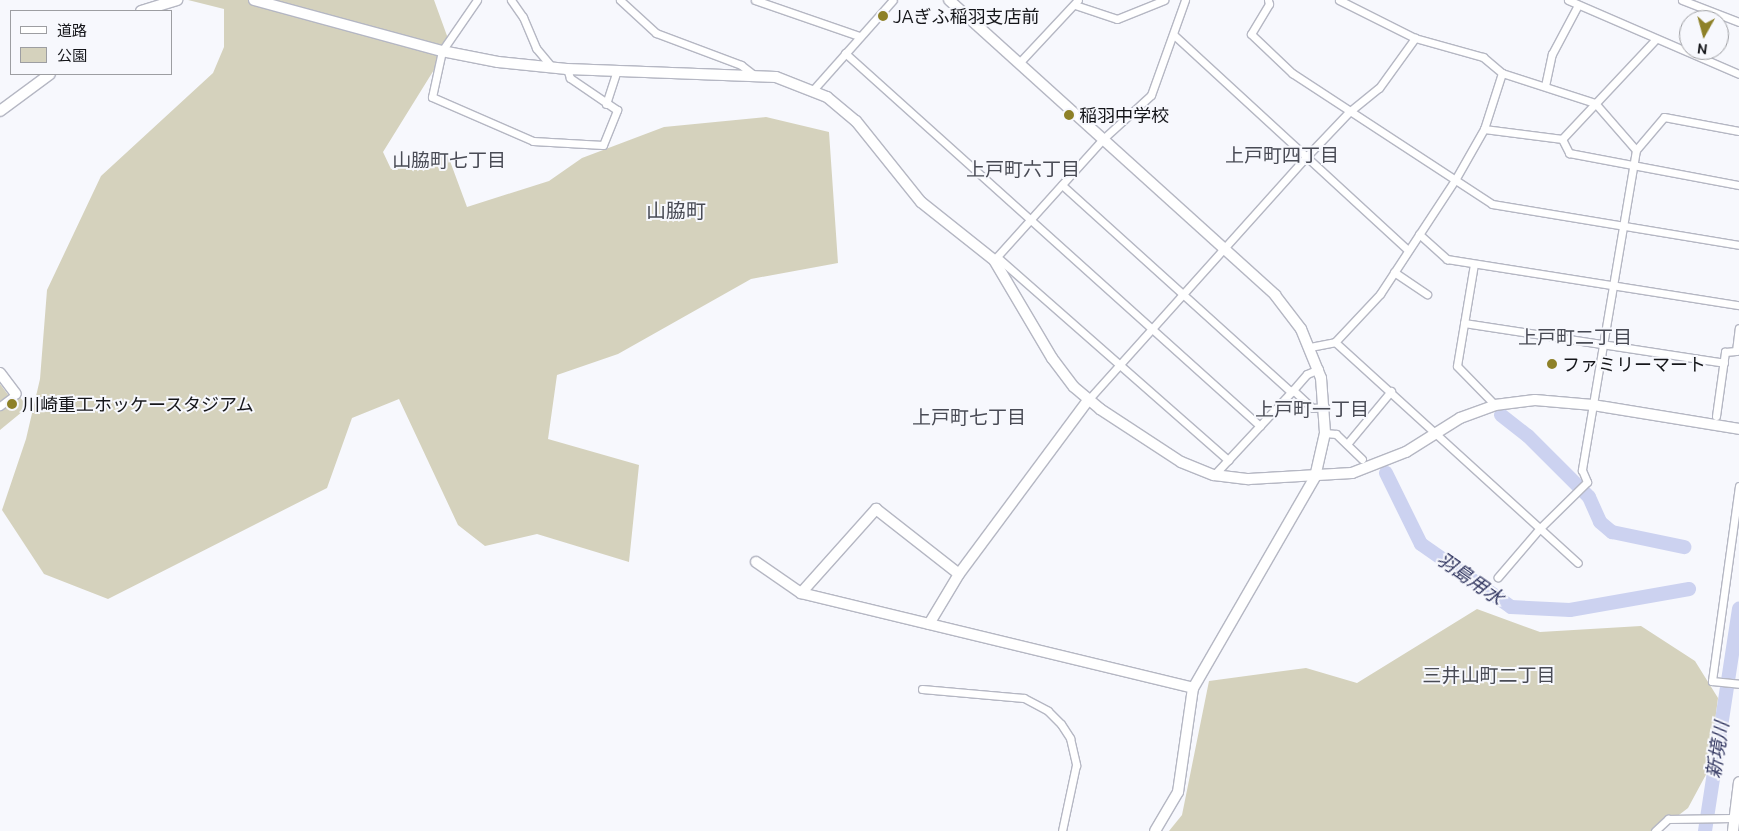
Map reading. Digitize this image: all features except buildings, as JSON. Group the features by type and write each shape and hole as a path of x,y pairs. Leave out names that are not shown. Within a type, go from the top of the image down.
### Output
{"street":[{"path":"144,10 177,0"},
{"path":"254,0 442,52 553,68 776,77 813,90 848,112 921,202 996,258 1228,460"},
{"path":"477,0 442,52 432,96 533,141 603,145 617,110 570,78 567,69"},
{"path":"511,0 523,17 536,48 553,68"},
{"path":"620,0 656,33 740,65 754,75"},
{"path":"754,0 859,36"},
{"path":"813,90 893,0"},
{"path":"949,0 1224,248 1285,306 1310,347 1319,369 1325,407 1325,433 1315,477 1193,688 1178,792 1155,831"},
{"path":"1019,63 1076,3 1117,19 1164,0"},
{"path":"996,258 1103,139 1150,95 1174,36 1185,0"},
{"path":"1268,0 1269,4 1251,34 1292,73 1492,204 1739,245"},
{"path":"1339,0 1350,2 1415,38 1483,57 1502,74 1545,86 1595,104 1636,150"},
{"path":"1568,0 1582,4 1656,40 1739,74"},
{"path":"1682,0 1739,22"},
{"path":"1545,86 1552,54 1582,4"},
{"path":"1174,36 1308,155 1408,250"},
{"path":"929,624 959,574 1088,400 1308,155 1349,112 1379,88 1415,38"},
{"path":"1562,139 1656,40"},
{"path":"845,53 1260,426"},
{"path":"606,104 617,71"},
{"path":"1310,347 1335,342 1380,294 1455,180 1484,128 1502,74"},
{"path":"0,111 49,75"},
{"path":"1498,577 1540,528 1587,482 1582,470 1636,150 1664,117 1739,131"},
{"path":"1484,128 1562,139"},
{"path":"1562,139 1570,153 1739,185"},
{"path":"1062,185 1312,408 1325,407"},
{"path":"1419,234 1447,259 1739,305"},
{"path":"996,258 1062,373 1088,400 1181,462 1214,476 1249,479 1315,477 1352,473 1375,466 1406,452 1435,432 1495,404 1535,400 1592,405 1739,429"},
{"path":"1474,264 1457,366 1495,404"},
{"path":"1394,272 1427,294"},
{"path":"1464,323 1724,363"},
{"path":"1716,416 1725,352 1736,351 1739,328"},
{"path":"1335,342 1578,563"},
{"path":"1214,476 1307,374 1319,369"},
{"path":"0,373 16,394 0,406"},
{"path":"1347,444 1391,391"},
{"path":"1325,433 1336,434 1362,459"},
{"path":"1739,486 1712,681 1739,684"},
{"path":"801,593 876,509 959,574"},
{"path":"756,562 801,593 1193,688"},
{"path":"922,689 1024,698 1048,711 1062,724 1070,738 1076,765 1062,831"},
{"path":"1733,831 1730,818 1739,782"},
{"path":"1655,831 1668,819 1730,818"}],"green space":[{"path":"188,0 434,0 450,44 383,152 391,169 447,153 467,207 549,181 582,158 664,127 766,117 829,132 838,263 751,279 618,354 557,375 548,439 639,465 629,562 537,534 485,546 458,525 399,399 352,418 327,488 108,599 44,574 2,510 26,439 40,379 47,290 101,176 213,73 224,47 224,9"},
{"name":"川崎重工ホッケースタジアム","path":"0,384 12,400 18,395 28,407 0,430"},
{"path":"1477,609 1540,632 1641,626 1695,661 1718,698 1709,769 1688,808 1658,831 1169,831 1182,815 1209,681 1306,668 1357,683"}],"waterway":[{"path":"1501,415 1528,436 1589,497 1600,522 1612,532 1684,547"},
{"name":"羽島用水","path":"1386,473 1421,544 1511,607 1570,610 1689,589"},
{"name":"新境川","path":"1705,831 1739,609"}],"place":[{"name":"JAぎふ稲羽支店前","path":"883,16"},
{"name":"稲羽中学校","path":"1069,115"},
{"name":"ファミリーマート","path":"1552,364"},
{"name":"川崎重工ホッケースタジアム","path":"12,404"}],"district":[{"name":"上戸町四丁目","path":"1282,156"},
{"name":"山脇町七丁目","path":"449,161"},
{"name":"上戸町六丁目","path":"1023,170"},
{"name":"山脇町","path":"676,210"},
{"name":"上戸町二丁目","path":"1575,338"},
{"name":"上戸町一丁目","path":"1312,410"},
{"name":"上戸町七丁目","path":"969,418"},
{"name":"三井山町二丁目","path":"1489,676"}]}
